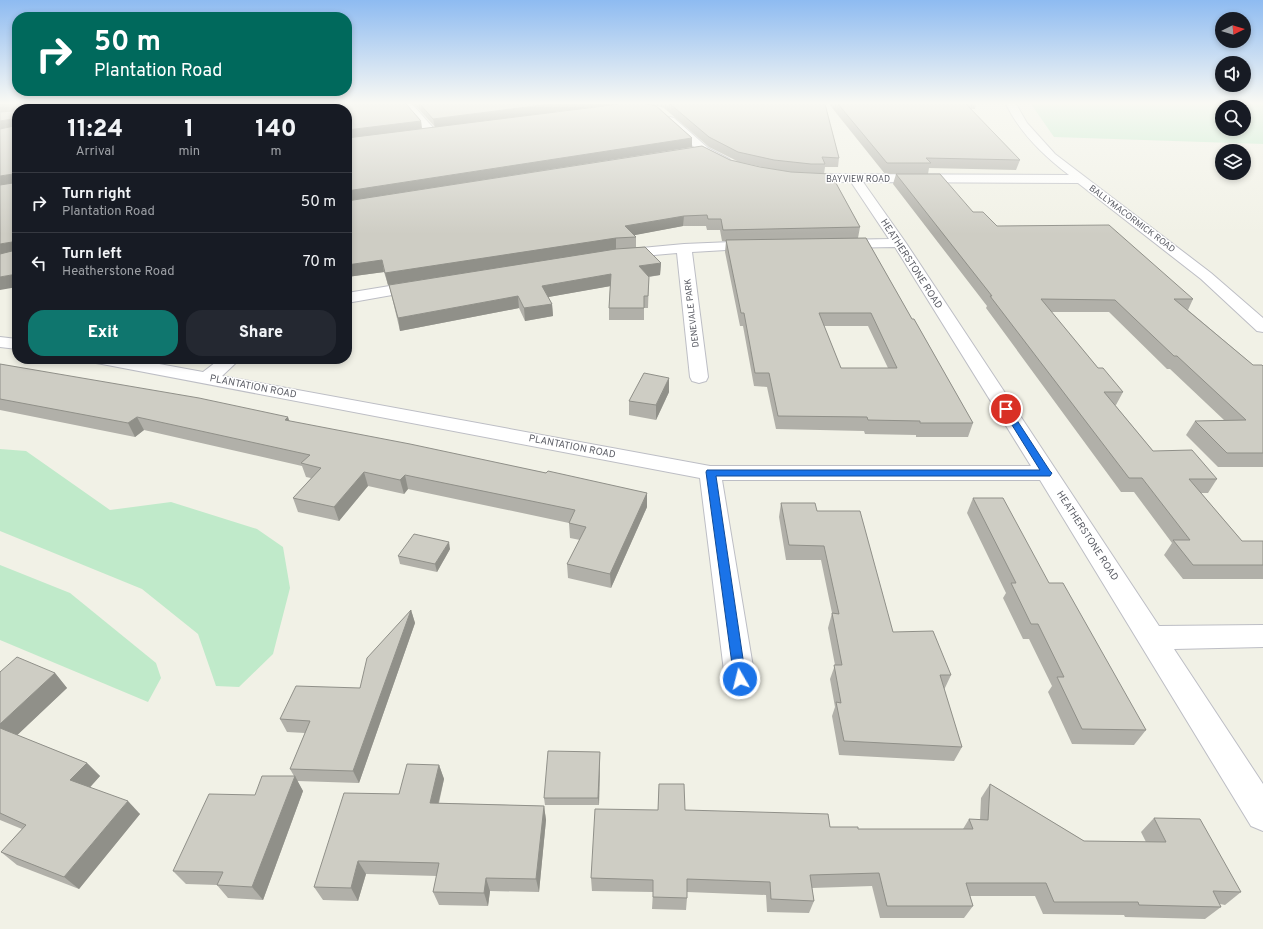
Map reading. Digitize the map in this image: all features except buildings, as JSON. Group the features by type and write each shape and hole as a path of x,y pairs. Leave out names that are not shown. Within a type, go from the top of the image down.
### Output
{"street":[{"path":"701,147 733,165"},
{"name":"BALLYMACORMICK ROAD","path":"1044,147 1080,179 1206,276 1263,327"},
{"path":"689,153 704,150"},
{"name":"BAYVIEW ROAD","path":"795,178 856,180 1080,179"},
{"name":"HEATHERSTONE ROAD","path":"856,180 1047,473 1263,814"},
{"path":"827,244 898,243"},
{"path":"608,256 684,248 771,244"},
{"name":"DENEVALE PARK","path":"684,248 699,377"},
{"path":"352,297 430,285"},
{"path":"0,342 12,343"},
{"name":"PLANTATION ROAD","path":"129,364 710,472 1047,473"},
{"path":"206,378 224,364"},
{"path":"710,472 740,679"},
{"path":"1152,638 1263,636"}],"green space":[{"path":"0,449 26,451 110,510 171,502 257,529 283,547 290,588 273,654 239,687 216,686 198,634 142,589 0,531"},
{"path":"0,565 70,593 156,663 161,678 148,702 0,640"}],"route":[{"path":"740,679 710,472 1047,473 1006,409"}]}
